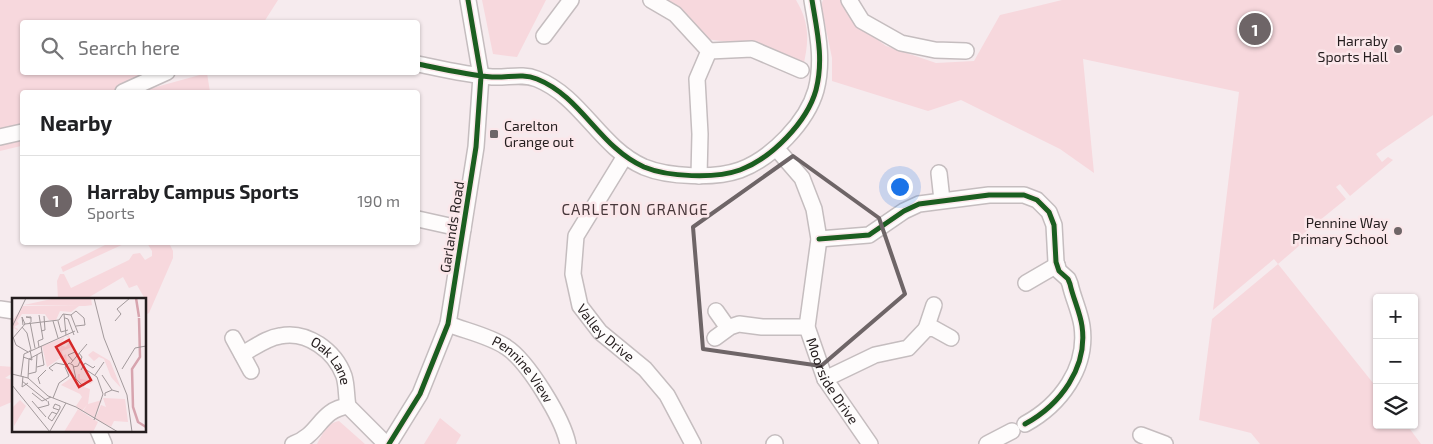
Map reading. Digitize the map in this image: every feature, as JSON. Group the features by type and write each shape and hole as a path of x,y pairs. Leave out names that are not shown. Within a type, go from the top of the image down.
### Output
{"street":[{"name":"Garlands Road","path":"387,444 420,394 448,324 476,147 481,76 468,0"},
{"path":"544,36 571,0"},
{"path":"651,0 675,14 709,51"},
{"path":"420,64 481,76 506,78 522,75 543,82 565,96 601,136 625,156 643,166 663,173 699,176 740,170 776,148 800,122 816,89 820,49 812,0"},
{"path":"849,0 862,21 901,43 935,50 966,51"},
{"path":"709,51 752,49 801,70"},
{"path":"699,176 698,79 709,51"},
{"path":"127,90 160,75"},
{"path":"0,138 20,133"},
{"name":"Moorside Drive","path":"776,148 802,178 814,209 819,239 807,327 825,379 870,444"},
{"name":"Valley Drive","path":"625,156 576,236 573,274 580,306 600,332 645,369 667,394 693,444"},
{"path":"939,173 942,200"},
{"path":"819,239 870,235 912,207 942,200 1016,194 1037,200 1049,212 1054,225 1059,271 1068,278 1082,326 1080,359 1068,386 1039,416 987,444"},
{"path":"420,219 463,229"},
{"path":"1026,283 1058,265"},
{"path":"825,379 875,355 908,348 926,329 934,304"},
{"path":"716,311 728,328"},
{"name":"Pennine View","path":"448,324 505,346 520,358 535,379 566,432 568,444"},
{"path":"715,338 728,328 746,324 762,327 807,327"},
{"path":"926,329 933,328 951,338"},
{"name":"Oak Lane","path":"242,354 278,336 297,336 314,341 327,350 340,366 346,383 348,406 387,444"},
{"path":"232,338 252,371"},
{"path":"293,444 308,438 332,410 348,406"},
{"path":"99,432 104,444"},
{"path":"1141,435 1166,444"}],"highlighted area":[{"path":"793,156 879,218 905,294 821,366 703,349 693,227"}],"shaded area":[{"path":"0,0 278,0 265,20 20,20 20,75 168,75 139,90 20,90 20,146 0,151"},
{"path":"482,0 546,0 517,57 493,54"},
{"path":"662,0 796,0 804,17 807,33 803,67 754,45 705,39 686,14"},
{"path":"823,0 842,0 855,23 886,46 936,63 974,61 1000,15 1062,0 1433,0 1433,115 1376,154 1382,162 1388,157 1393,160 1350,196 1340,184 1336,187 1346,199 1303,234 1306,240 1278,264 1274,259 1213,310 1239,92 1083,59 1094,173 1060,149 961,100 928,111 832,81 832,58 821,5"},
{"path":"200,75 207,75 210,90 145,90"},
{"path":"105,245 122,245 63,272 61,267"},
{"path":"148,245 170,245 173,251 173,258 149,313 146,314 146,298 137,285 129,288 123,277 88,298 58,298 57,281 60,274 64,274 71,288 129,260 133,254 140,253 145,260 152,256 152,251"},
{"path":"1278,264 1373,383 1373,429 1410,429 1421,444 1260,444 1251,433 1199,420 1212,319"},
{"path":"0,366 12,367 12,373 5,378 12,380 12,402 0,407"},
{"path":"440,418 461,435 456,444 424,444"},
{"path":"339,421 365,444 317,444 328,427"}],"cycle path":[{"path":"389,444 420,394 448,324 476,147 481,76 468,0"},
{"path":"420,64 483,76 520,76 537,79 553,87 579,109 615,147 628,158 644,167 678,175 718,175 740,170 764,157 787,138 805,114 816,90 820,56 812,0"},
{"path":"819,239 869,235 904,211 919,204 989,195 1024,195 1037,200 1049,212 1054,225 1056,262 1059,271 1068,279 1070,284 1081,321 1083,341 1081,356 1069,384 1050,407 1025,424"}],"place":[{"name":"Harraby Campus Sports","path":"1255,29"},
{"name":"Harraby Sports Hall","path":"1398,49"},
{"name":"Carelton Grange out","path":"494,134"},
{"name":"Pennine Way Primary School","path":"1398,231"}],"district":[{"name":"CARLETON GRANGE","path":"635,210"}]}
